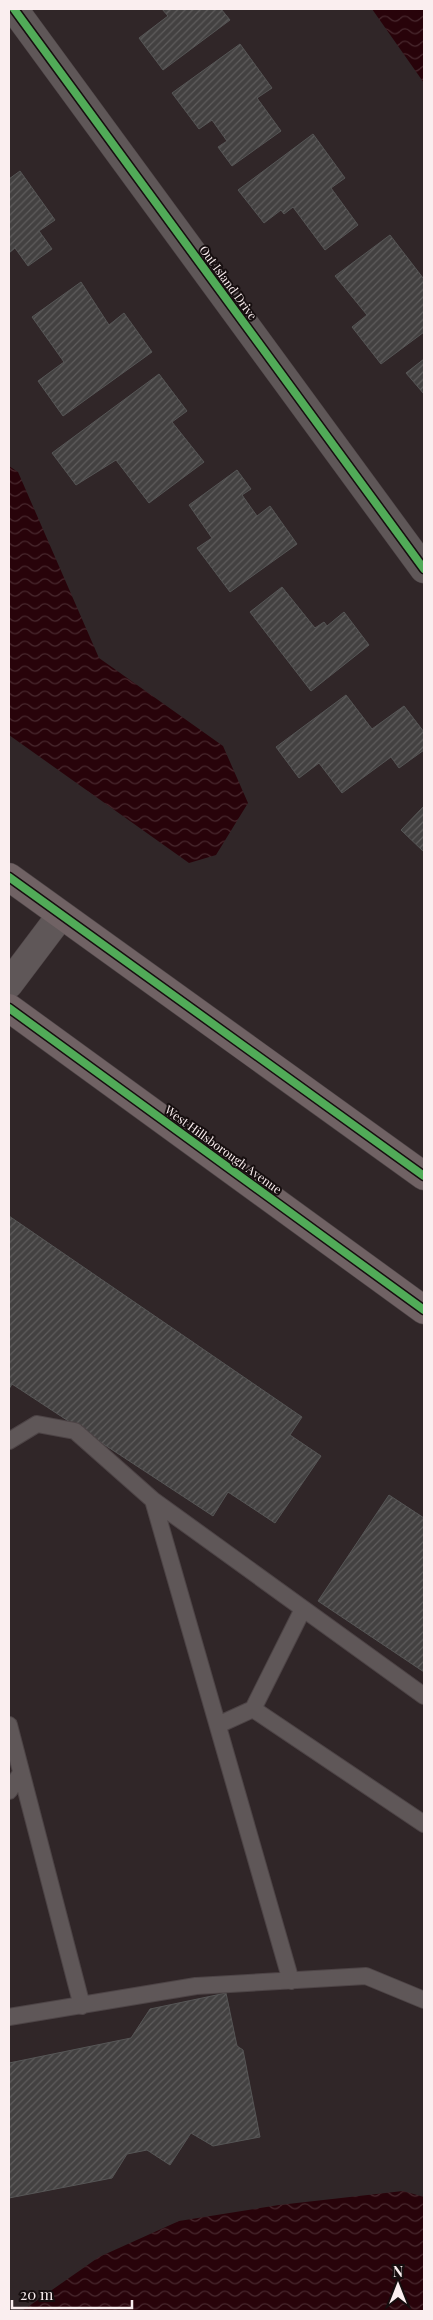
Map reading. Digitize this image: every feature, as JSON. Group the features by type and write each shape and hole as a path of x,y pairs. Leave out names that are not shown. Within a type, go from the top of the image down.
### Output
{"main road":[{"path":"9,877 424,1176"},
{"name":"West Hillsborough Avenue","path":"9,1008 424,1310"}],"street":[{"name":"Out Island Drive","path":"13,15 424,569"},
{"path":"9,984 60,915"}],"lane":[{"path":"9,1441 37,1424 75,1431 153,1500 424,1696"},
{"path":"153,1500 291,1981"},
{"path":"218,1725 253,1708 303,1609"},
{"path":"253,1708 424,1824"},
{"path":"9,1725 82,2006"},
{"path":"9,1791 21,1773"},
{"path":"9,2017 196,1986 366,1976 424,2000"}],"water":[{"path":"372,9 424,9 424,83"},
{"path":"9,466 18,472 99,658 223,746 248,803 216,855 189,863 9,735"},
{"path":"403,2191 424,2197 424,2311 22,2311 99,2257 179,2221 279,2205"}],"building":[{"path":"162,9 221,9 230,20 163,70 139,38 168,16"},
{"path":"240,44 272,88 257,98 281,131 232,166 218,147 227,141 212,120 199,129 172,93"},
{"path":"313,134 345,178 331,188 358,225 325,250 293,207 284,214 281,210 264,223 238,190"},
{"path":"20,171 55,220 39,231 52,249 28,266 15,248 9,253 9,179"},
{"path":"390,235 424,277 424,332 381,364 352,327 367,315 335,276"},
{"path":"81,282 109,325 124,313 152,352 63,416 38,381 64,362 32,317"},
{"path":"424,359 424,394 406,373"},
{"path":"159,374 187,411 172,422 204,462 149,503 116,460 76,485 52,453"},
{"path":"237,470 251,489 242,495 257,516 270,506 297,544 230,592 197,548 212,538 189,505"},
{"path":"282,587 315,628 324,622 327,626 344,612 369,645 311,691 250,612"},
{"path":"346,695 372,729 404,706 424,732 424,750 399,768 391,757 342,793 319,763 299,778 276,747"},
{"path":"424,806 424,852 401,830"},
{"path":"9,1216 302,1417 290,1435 321,1456 275,1523 228,1492 213,1516 12,1384 9,1389"},
{"path":"389,1495 424,1518 424,1672 318,1601"},
{"path":"226,1993 237,2046 243,2050 260,2137 213,2146 191,2133 170,2165 147,2150 127,2154 112,2178 9,2198 9,2063 131,2038 150,2009"}],"cycle path":[{"path":"14,9 424,569"},
{"path":"9,877 424,1176"},
{"path":"9,1008 424,1310"}]}
